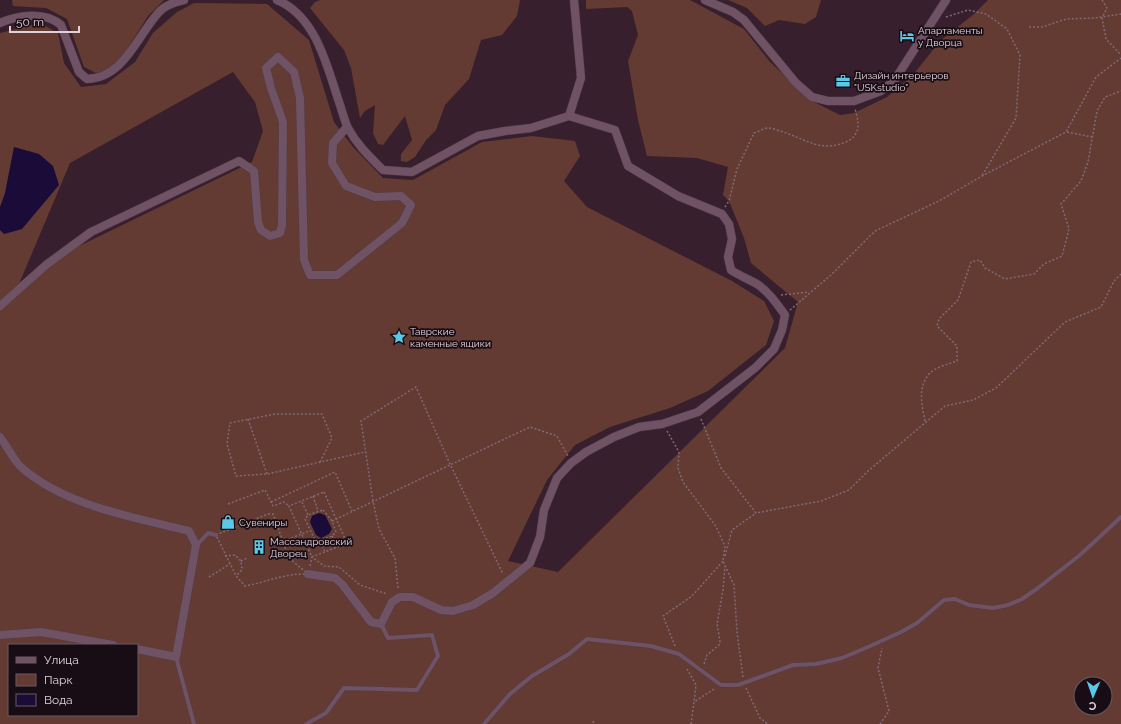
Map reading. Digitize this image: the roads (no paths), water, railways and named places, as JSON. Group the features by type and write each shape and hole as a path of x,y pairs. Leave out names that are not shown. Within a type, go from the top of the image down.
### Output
{"street":[{"path":"0,23 27,16 45,16 56,21 61,25 79,72 87,79 98,79 111,73 123,62 160,11 172,3 184,0"},
{"path":"277,0 284,3 308,25 327,67 347,127 363,151 383,170 412,172 478,136 531,128 569,116 615,130 628,166 678,196 722,214 729,224 732,239 728,257 731,270 742,278 757,284 770,294 785,315 782,330 774,348 755,368 698,412 662,424 639,427 614,437 586,452 571,463 557,478 554,484 544,510 540,537 530,563 493,593 472,605 453,611 441,610 413,597 400,596 392,602 381,624 371,622 342,584 334,578 308,574"},
{"path":"569,116 581,78 574,0"},
{"path":"705,0 733,12 744,20 796,83 812,97 828,101 854,102 882,91 894,81 946,0"},
{"path":"0,306 46,265 91,232 239,161 254,171 258,222 261,230 270,236 280,233 282,225 283,122 270,88 266,68 278,57 294,72 300,98 304,260 310,275 337,275 402,224 411,205 401,196 375,197 346,186 332,163 333,143 347,127"},
{"path":"0,437 20,466 40,481 91,507 188,531 196,545 176,657 138,650"},
{"path":"0,635 40,632 107,644"}],"lane":[{"path":"484,724 510,694 532,676 569,654 587,639 651,646 679,654 721,685 738,684 793,665 816,664 842,658 901,632 917,623 944,600 955,599 969,605 994,608 1008,605 1022,599 1080,555 1121,517"},
{"path":"196,545 208,533 216,535"},
{"path":"306,724 326,713 344,688 417,690 438,656 432,635 388,638 381,624"},
{"path":"176,657 194,724"}],"water":[{"path":"14,147 39,154 53,166 59,185 22,229 4,234 0,230 0,207 5,193"},
{"path":"319,513 325,515 332,529 329,534 321,538 316,535 310,522 312,516"}],"place":[{"name":"Апартаменты у Дворца","path":"907,36"},
{"name":"Дизайн интерьеров \"USKstudio\"","path":"843,81"},
{"name":"Таврские каменные ящики","path":"399,337"},
{"name":"Сувениры","path":"228,522"},
{"name":"Массандровский Дворец","path":"259,547"}]}
